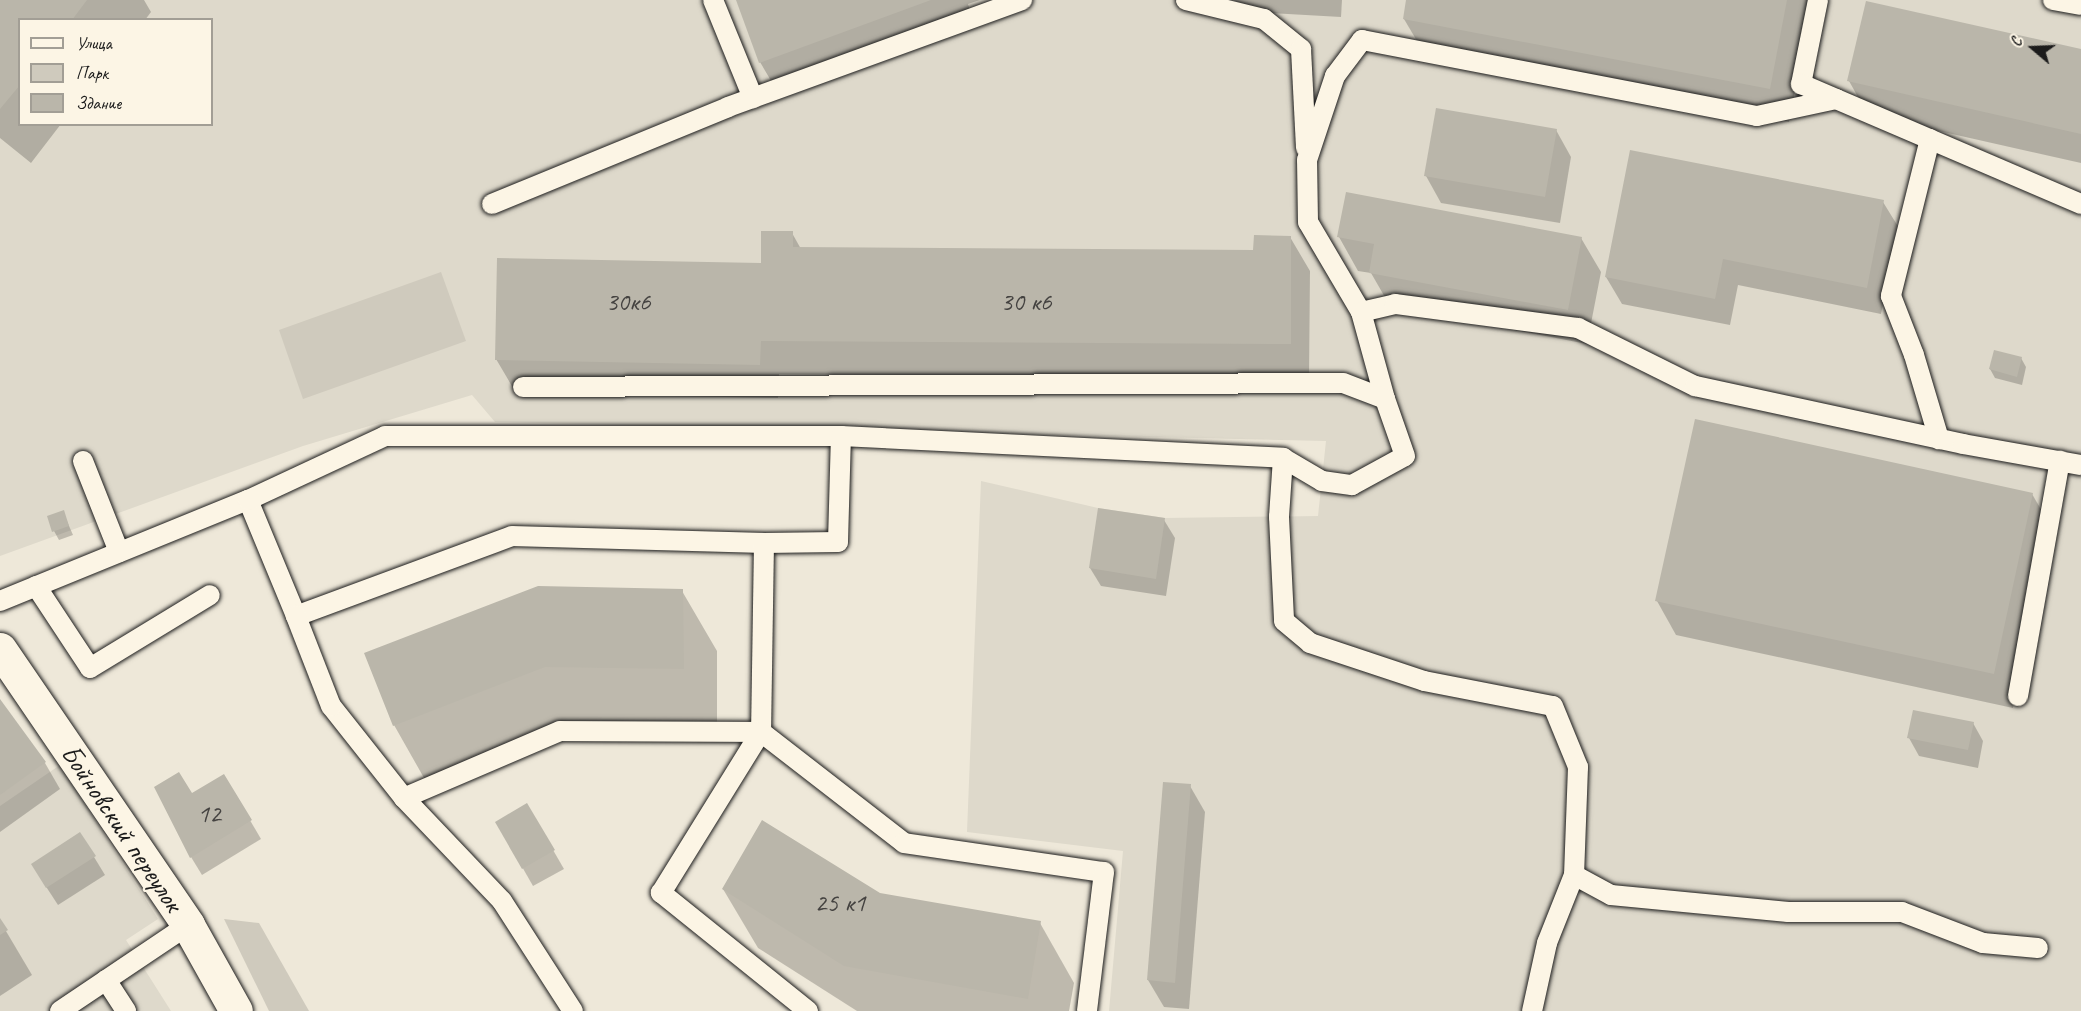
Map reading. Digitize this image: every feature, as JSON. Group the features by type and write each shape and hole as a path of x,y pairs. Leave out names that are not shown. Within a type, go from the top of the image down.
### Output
{"street":[{"name":"Бойновский переулок","path":"0,649 189,925 236,1011"}],"lane":[{"path":"713,0 753,98"},
{"path":"492,204 753,98 1022,0"},
{"path":"0,601 248,500 385,436 841,436 1283,458 1322,481 1352,485 1405,456 1385,399 1361,312 1308,222 1301,49 1264,19 1186,0"},
{"path":"1818,0 1801,84 2081,204"},
{"path":"2053,0 2081,5"},
{"path":"1307,160 1335,76 1362,40 1757,116 1836,99"},
{"path":"1930,139 1891,296 1914,355 1939,439"},
{"path":"1361,312 1395,304 1578,328 1695,386 1939,439 2081,465"},
{"path":"523,387 1343,383 1385,399"},
{"path":"296,616 512,536 764,543 838,542 841,436"},
{"path":"1283,458 1279,517 1284,621 1310,643 1424,681 1553,706 1578,767 1574,875 1547,943 1532,1011"},
{"path":"83,461 119,552"},
{"path":"2018,696 2060,461"},
{"path":"248,500 331,706 404,798 502,901 573,1011"},
{"path":"764,543 761,732 661,893 808,1011"},
{"path":"36,586 90,668 210,595"},
{"path":"404,798 560,731 761,732 904,843 1104,872 1087,1011"},
{"path":"1574,875 1611,896 1788,912 1902,912 1983,943 2038,948"},
{"path":"60,1011 189,925"},
{"path":"106,980 126,1011"}],"shaded area":[{"path":"0,0 2081,0 2081,1011 1109,1011 1123,851 967,832 981,481 1098,508 1165,518 1318,516 1326,441 495,422 472,395 303,446 0,556"},
{"path":"60,765 158,919 126,940 171,1011 0,1011 0,806"}],"green space":[{"path":"441,272 466,341 303,399 279,330"},
{"path":"224,919 259,923 309,1011 269,1011"}],"building":[{"path":"0,0 87,0 74,18 18,18 18,87 0,109"},
{"path":"736,0 931,0 759,63"},
{"path":"1406,0 1787,0 1770,89 1403,19"},
{"path":"1866,1 2081,49 2081,134 1847,81"},
{"path":"1436,108 1557,129 1545,197 1424,176"},
{"path":"1630,150 1884,200 1867,288 1723,259 1715,299 1605,277"},
{"path":"1346,192 1582,237 1568,310 1369,273 1374,244 1337,237"},
{"path":"761,231 793,231 793,247 1253,250 1254,235 1291,236 1291,344 761,341 760,365 495,360 497,258 761,263"},
{"path":"1994,350 2022,357 2017,377 1989,369"},
{"path":"1695,419 2033,493 1994,674 1655,601"},
{"path":"1098,508 1165,518 1156,579 1089,568"},
{"path":"64,510 69,526 52,532 47,516"},
{"path":"538,586 683,589 684,669 545,667 393,726 364,653"},
{"path":"0,699 46,762 0,795"},
{"path":"1913,710 1974,722 1968,750 1907,738"},
{"path":"179,772 192,793 224,774 252,820 190,858 154,787"},
{"path":"1163,782 1191,784 1175,983 1147,980"},
{"path":"527,803 555,850 522,869 495,822"},
{"path":"762,820 880,893 1041,921 1028,999 844,966 722,889"},
{"path":"80,832 96,856 46,888 31,864"},
{"path":"0,918 8,930 0,935"}]}
